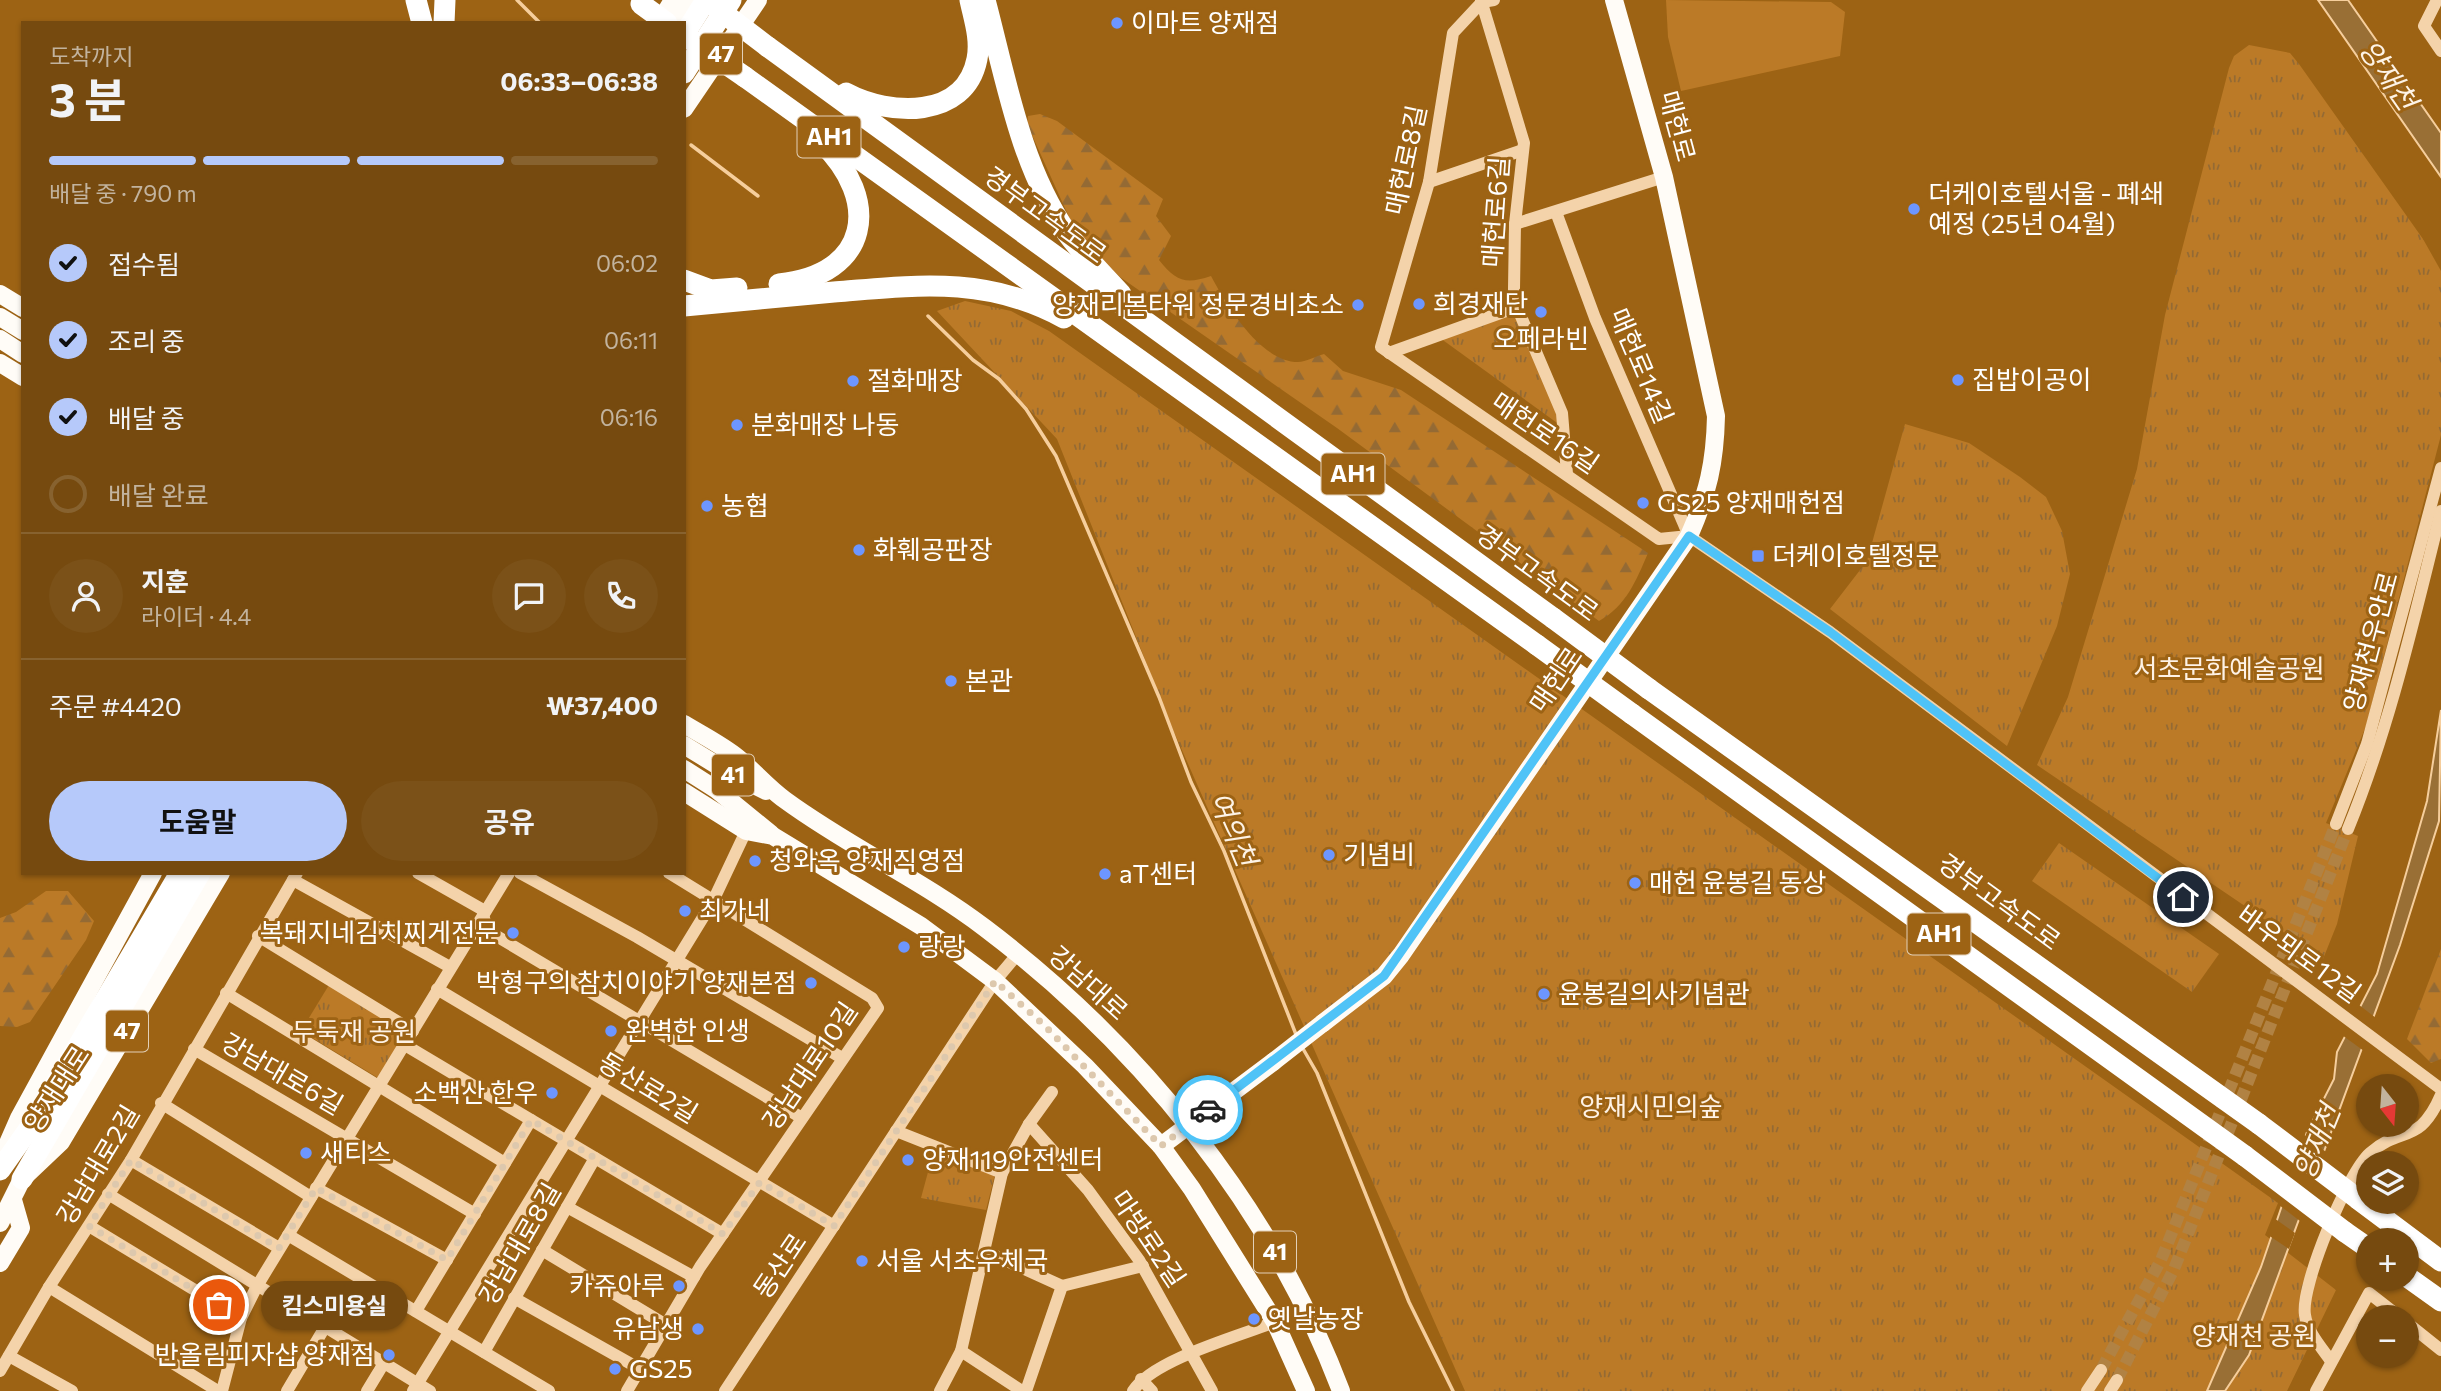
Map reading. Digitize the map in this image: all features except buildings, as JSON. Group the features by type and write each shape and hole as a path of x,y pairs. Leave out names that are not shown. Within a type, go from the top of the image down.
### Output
{"highway":[{"path":"416,0 421,21"},
{"path":"444,21 445,0"},
{"path":"686,32 706,0"},
{"name":"경부고속도로","path":"706,0 1649,689 2259,1124 2441,1261"},
{"path":"686,70 730,0"},
{"path":"798,68 853,97 880,107 905,110 934,106 963,88 975,68 978,36 970,0"},
{"path":"985,0 1023,141 1049,203 1074,242 1153,329"},
{"path":"638,2 664,21"},
{"path":"686,36 774,97 832,152 847,174 858,212 853,244 832,269 800,281 719,290 703,288 686,281"},
{"name":"AH1","path":"774,97 2245,1156 2356,1239"},
{"path":"686,306 905,286 983,288 1044,307 1141,360"},
{"path":"0,1170 31,1126 179,875"},
{"path":"22,1179 199,875"},
{"path":"2419,1285 2441,1301"}],"main road":[{"path":"660,21 673,0"},
{"name":"47","path":"675,21 688,0"},
{"name":"47","path":"686,106 758,0"},
{"name":"매헌로","path":"1161,1146 1384,976 1689,536 1710,481 1716,456 1716,416 1664,177 1614,0"},
{"path":"0,294 21,307"},
{"path":"0,317 21,330"},
{"path":"0,339 21,353"},
{"path":"0,363 21,376"},
{"name":"강남대로","path":"686,725 735,756 785,800 941,898 1017,955 1123,1049 1186,1126 1268,1239 1308,1312 1341,1391"},
{"name":"41","path":"686,746 728,772 785,800"},
{"name":"41","path":"686,770 717,790 773,836 921,926 995,981 1045,1026 1161,1146 1192,1189 1275,1322 1306,1391"},
{"path":"686,793 746,831 773,836"},
{"name":"양재대로","path":"0,1162 19,1118 152,875"},
{"name":"양재대로","path":"0,1223 22,1179 61,1142 220,875"},
{"path":"0,1262 21,1228 13,1200"}],"street":[{"path":"2437,0 2424,26 2441,51"},
{"name":"매헌로6길","path":"1486,1 1524,143 1515,225 1514,289 1517,307 1562,413 1567,474"},
{"name":"매헌로8길","path":"1385,350 1429,182 1453,33 1486,1"},
{"path":"1429,182 1523,150"},
{"path":"1515,225 1664,177"},
{"name":"매헌로14길","path":"1556,212 1595,318 1689,536"},
{"path":"1385,350 1517,307"},
{"name":"매헌로16길","path":"1385,350 1404,366 1567,474 1659,539 1689,536"},
{"name":"양재천우안로","path":"2441,468 2342,827 2374,764 2394,701 2441,511"},
{"name":"바우뫼로12길","path":"1689,536 1830,632 2441,1088"},
{"name":"강남대로8길","path":"416,1387 713,901 746,831"},
{"path":"421,875 484,913 488,931 802,1118"},
{"name":"강남대로6길","path":"49,1287 220,1391 241,1318 257,1286 508,875"},
{"path":"524,875 842,1058"},
{"path":"672,875 713,901"},
{"path":"295,876 450,967"},
{"name":"강남대로2길","path":"0,1371 49,1287 131,1160 295,876"},
{"name":"강남대로10길","path":"627,1391 694,1277 878,1008 872,998 713,901"},
{"path":"258,936 413,1031"},
{"name":"동산로","path":"729,1389 995,981 1017,955"},
{"name":"동산로2길","path":"437,989 834,1226"},
{"name":"강남대로6길","path":"226,993 380,1084 506,1163"},
{"path":"405,1045 723,1234"},
{"name":"강남대로6길","path":"194,1049 475,1214"},
{"path":"940,1391 961,1351 1002,1173 1029,1124 1052,1092"},
{"path":"2331,1361 2305,1317 2305,1294 2313,1267 2356,1169 2376,1149 2421,1129 2429,1120 2441,1095"},
{"path":"162,1103 314,1192 447,1260"},
{"name":"강남대로8길","path":"416,1311 531,1120"},
{"name":"마방로2길","path":"1029,1124 1088,1190 1143,1266 1212,1391"},
{"path":"896,1131 1002,1173"},
{"name":"강남대로8길","path":"484,1352 595,1158"},
{"path":"131,1160 279,1248"},
{"path":"108,1194 384,1363 416,1387 430,1391"},
{"path":"567,1207 694,1277"},
{"path":"89,1226 241,1318"},
{"path":"288,1235 550,1391"},
{"path":"542,1250 666,1325"},
{"path":"985,1251 1062,1286 1143,1266"},
{"path":"961,1351 1024,1391 1062,1286"},
{"path":"2362,1305 2369,1293 2384,1305"},
{"path":"514,1298 640,1369"},
{"path":"2316,1391 2356,1316"},
{"path":"1133,1391 1141,1379 1193,1353 1275,1322"},
{"path":"287,1391 325,1327"},
{"path":"2419,1332 2441,1350"},
{"path":"9,1356 72,1391"},
{"path":"367,1391 384,1363"},
{"path":"2087,1391 2101,1370"},
{"path":"1141,1379 1152,1391"}],"green space":[{"path":"1666,0 1831,2 1845,12 1840,56 1681,91 1668,37"},
{"name":"서초문화예술공원","path":"2249,45 2290,53 2423,239 2441,271 2441,435 2366,726 2326,823 2358,836 2337,924 2323,959 2037,765 2068,697 2137,469 2165,315 2229,68 2234,56"},
{"path":"1040,114 1057,121 1163,199 1156,216 1171,236 1159,260 1171,273 1182,279 1194,280 1211,276 1235,316 1270,352 1298,362 1324,354 1343,371 1401,390 1648,553 1623,600 1599,621 1337,428 1120,277 1078,237 1027,124 1028,116"},
{"name":"양재시민의숲","path":"965,301 1011,311 1049,331 2278,1203 2265,1235 2336,1290 2287,1391 1465,1391 1174,732 1057,439 937,311"},
{"path":"1513,311 1558,412 1560,425 1440,338"},
{"path":"1905,424 1969,443 2020,477 2046,497 2062,531 2070,574 2057,626 2007,746 1830,609 1867,561"},
{"path":"2059,843 2219,954 2192,992 2032,881"},
{"path":"46,891 68,891 94,921 86,940 30,1022 17,1027 0,1026 0,918 16,912"},
{"path":"2441,949 2441,1059 2431,1063 2407,1039"},
{"name":"두둑재 공원","path":"329,985 408,1033 380,1079 301,1031"},
{"path":"934,1150 995,1174 986,1210 921,1198"}],"water":[{"name":"양재천","path":"2318,0 2348,0 2441,133 2441,177"},
{"name":"양재천","path":"2441,710 2439,821 2400,945 2249,1355 2225,1391 2207,1391 2261,1267 2307,1132 2334,1079 2337,1052 2377,974 2427,801"}],"pier":[{"path":"2359,1005 2376,1018 2364,1051 2342,1035"},
{"path":"2303,1134 2326,1152 2300,1221 2279,1205"},
{"path":"2274,1218 2295,1233 2289,1249 2268,1235"}],"waterway":[{"name":"여의천","path":"517,0 538,21"},
{"name":"여의천","path":"691,145 758,196"},
{"name":"여의천","path":"928,316 973,360 999,379 1026,409 1056,456 1159,697 1191,782 1224,851 1297,1037"},
{"name":"여의천","path":"1302,1047 1317,1073 1409,1302 1453,1391"}],"tunnel":[{"path":"2101,1370 2161,1260 2336,824"},
{"path":"2117,1380 2174,1269 2348,829"}],"way so far":[{"path":"219,1305 89,1226 131,1160 279,1248 316,1188 447,1260 531,1120 723,1234 760,1182 834,1226 995,981 1045,1026 1161,1146 1208,1110"}],"place":[{"name":"이마트 양재점","path":"1117,23"},
{"name":"더케이호텔서울 - 폐쇄 예정 (25년 04월)","path":"1914,209"},
{"name":"희경재단","path":"1419,304"},
{"name":"양재리본타워 정문경비초소","path":"1358,305"},
{"name":"오페라빈","path":"1541,312"},
{"name":"집밥이공이","path":"1958,380"},
{"name":"절화매장","path":"853,381"},
{"name":"분화매장 나동","path":"737,425"},
{"name":"GS25 양재매헌점","path":"1643,503"},
{"name":"농협","path":"707,506"},
{"name":"화훼공판장","path":"859,550"},
{"name":"더케이호텔정문","path":"1758,556"},
{"name":"본관","path":"951,681"},
{"name":"기념비","path":"1329,855"},
{"name":"청와옥 양재직영점","path":"755,861"},
{"name":"aT센터","path":"1105,874"},
{"name":"매헌 윤봉길 동상","path":"1635,883"},
{"name":"최가네","path":"685,911"},
{"name":"복돼지네김치찌게전문","path":"513,933"},
{"name":"랑랑","path":"904,947"},
{"name":"박형구의 참치이야기 양재본점","path":"811,983"},
{"name":"윤봉길의사기념관","path":"1544,994"},
{"name":"완벽한 인생","path":"611,1031"},
{"name":"소백산 한우","path":"552,1093"},
{"name":"새티스","path":"306,1153"},
{"name":"양재119안전센터","path":"908,1160"},
{"name":"서울 서초우체국","path":"862,1261"},
{"name":"카쥬아루","path":"679,1286"},
{"name":"킴스미용실","path":"219,1305"},
{"name":"옛날농장","path":"1254,1319"},
{"name":"유남생","path":"698,1329"},
{"name":"반올림피자샵 양재점","path":"389,1355"},
{"name":"GS25","path":"615,1369"}],"route":[{"path":"1208,1110 1384,976 1401,955 1660,574 1689,536 1830,632 2183,897"}],"park label":[{"name":"양재천 공원","path":"2254,1336"}]}
